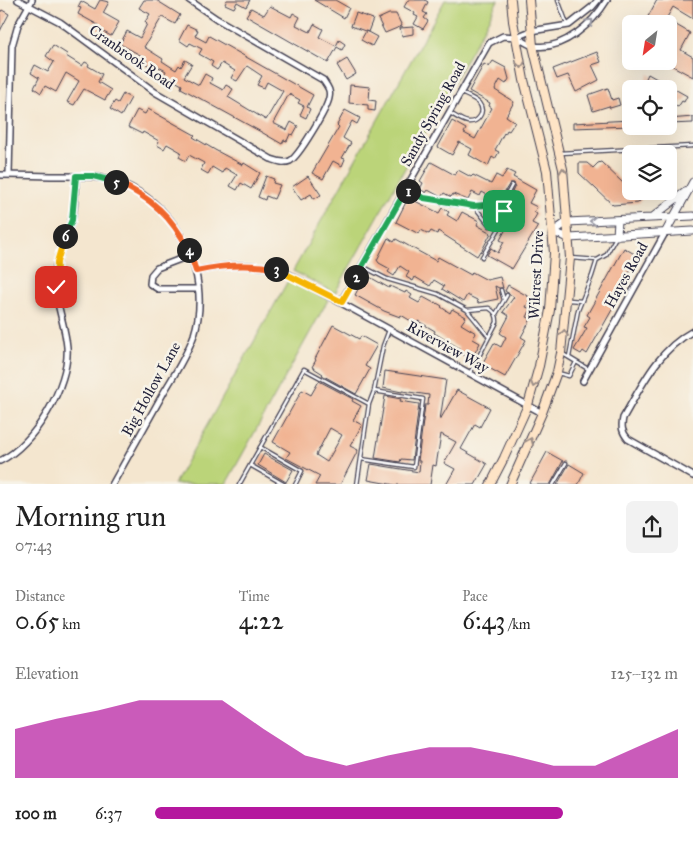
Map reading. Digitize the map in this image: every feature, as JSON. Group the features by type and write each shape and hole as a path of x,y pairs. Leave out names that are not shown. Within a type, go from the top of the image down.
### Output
{"main road":[{"name":"Wilcrest Drive","path":"490,484 528,405 550,310 554,253 547,171 524,80 513,22 511,0"},
{"name":"Wilcrest Drive","path":"510,484 542,414 557,372 568,299 570,258 563,168 533,46 529,0"}],"street":[{"name":"Cranbrook Road","path":"18,0 60,22 155,92 271,159 281,162 290,161 297,156 326,107 329,90 323,80 216,19 189,0"},
{"path":"9,175 12,46 18,25 32,0"},
{"name":"Sandy Spring Road","path":"342,302 448,112 489,43 503,36 516,37 532,30 566,26 587,12 598,0"},
{"path":"516,37 533,46 550,44 570,37 592,21 607,0"},
{"path":"566,26 570,37"},
{"name":"Big Hollow Lane","path":"0,175 93,176 112,180 148,198 162,211 180,233 191,255 196,271 198,289 194,335 183,359 112,484"},
{"path":"0,460 19,449 40,424 61,384 67,350 55,275 63,241 72,220 76,176"},
{"path":"652,218 692,184"},
{"name":"Hayes Road","path":"583,381 692,184"},
{"path":"553,232 567,222 693,216"},
{"path":"617,236 618,220"},
{"path":"553,232 569,238 693,231"},
{"path":"191,255 157,268 151,275 150,284 158,289 198,289"},
{"name":"Riverview Way","path":"196,271 235,265 256,265 280,270 342,302 542,414"},
{"path":"693,331 676,341 652,368 621,425 623,433 628,439 693,476"}],"lane":[{"path":"558,0 566,26"},
{"path":"448,112 468,122 480,117 482,112 477,101 460,92"},
{"path":"560,153 693,146"},
{"path":"501,206 512,185"},
{"path":"406,190 424,198 474,206 496,204 501,206 505,216 482,258"},
{"path":"474,206 490,226 501,225"},
{"path":"570,258 597,260 606,255 617,236"},
{"path":"569,358 578,310 597,260"},
{"path":"362,266 387,279 438,294 468,310 489,337"},
{"path":"501,290 504,301"},
{"path":"496,314 507,295"},
{"path":"568,299 582,301"},
{"path":"468,310 490,308 496,314 497,322 470,373"},
{"path":"357,484 369,404 374,391 383,346 390,329"},
{"path":"561,353 590,370"},
{"path":"557,372 569,376 576,362"},
{"path":"239,484 304,369 369,404"},
{"path":"361,459 414,467 423,399 374,391"},
{"path":"260,447 302,471 294,484"},
{"path":"553,484 566,463"},
{"path":"250,465 285,484"}],"green space":[{"path":"445,0 498,0 335,293 293,271"},
{"path":"289,279 328,300 226,484 174,484"}],"building":[{"path":"100,0 109,2 103,13 119,22 111,36 96,28 98,25 78,14 81,8 78,7 81,1 95,9"},
{"path":"144,0 156,0 180,15 175,24 162,17 144,47 176,70 179,65 181,67 185,60 192,64 184,77 199,85 205,74 212,78 210,83 223,90 226,85 233,89 228,97 266,120 283,91 267,82 264,88 257,85 262,76 247,66 237,81 231,78 235,71 222,63 217,70 211,66 213,62 199,54 202,49 190,43 188,46 179,40 187,25 198,30 195,36 206,42 209,36 313,95 307,107 310,109 306,118 300,115 304,106 298,103 300,100 289,94 273,123 287,130 291,122 298,126 293,135 290,134 287,141 284,140 282,144 181,88 182,85 164,75 166,71 155,65 153,68 146,64 147,61 142,56 120,44 127,31 140,38 147,24 145,22 150,14 139,8"},
{"path":"227,0 250,0 246,7 237,2 234,8 225,4"},
{"path":"314,0 335,0 349,8 344,18"},
{"path":"408,0 425,0 428,2 423,12 427,14 424,18 428,21 423,29 414,24 418,17 414,15 415,13 404,7"},
{"path":"657,0 693,0 693,19 673,7 668,15 649,15"},
{"path":"270,6 291,17 293,13 300,17 296,25 310,32 314,24 323,29 319,37 336,46 339,40 345,44 342,50 337,47 328,63 246,16 251,8 264,15"},
{"path":"2,10 9,14 0,31 0,13"},
{"path":"356,13 373,19 368,32 351,26"},
{"path":"389,14 396,14 402,26 385,33 378,19"},
{"path":"678,26 690,33 681,50 693,57 693,77 678,69"},
{"path":"413,27 413,34 402,36 400,28"},
{"path":"366,31 377,37 372,46 361,40"},
{"path":"53,45 82,66 85,62 89,64 88,66 102,74 98,82 111,90 105,100 84,89 74,105 67,102 79,81 66,73 56,92 45,86 41,93 34,88 39,78 31,73 35,65 48,72 54,62 46,56"},
{"path":"597,52 601,62 592,65 599,80 576,92 568,75 557,79 553,69"},
{"path":"347,59 356,74 346,80 337,65"},
{"path":"493,61 506,68 509,79 506,84 500,80 495,90 514,102 506,116 515,122 509,131 507,130 504,133 495,150 499,152 495,159 492,157 488,166 469,155 472,149 459,142 452,155 438,147 452,121 466,129 464,133 475,139 492,108 489,106 490,103 469,91 484,64 489,67"},
{"path":"648,74 659,80 645,80"},
{"path":"350,85 370,87 369,100 376,101 375,111 368,110 368,105 349,103"},
{"path":"608,88 612,100 618,98 620,105 593,111 588,95"},
{"path":"677,90 687,96 677,106"},
{"path":"123,94 131,98 121,116 110,109 115,101 118,103"},
{"path":"148,109 195,135 193,137 215,150 243,165 244,163 260,173 251,189 241,183 237,190 230,186 237,175 225,168 222,173 212,167 208,174 201,170 204,163 189,155 186,161 179,157 181,152 167,144 164,149 157,145 159,141 143,132 142,134 128,127 137,110 145,114"},
{"path":"345,110 360,118 357,124 352,121 343,138 351,143 342,158 345,159 342,166 333,161 323,179 312,173 339,127 337,125"},
{"path":"693,117 693,123 677,124 677,118"},
{"path":"622,120 622,126 573,128 573,123"},
{"path":"431,162 455,175 458,170 491,184 496,175 502,178 507,170 515,174 513,177 536,190 529,203 537,207 534,212 537,214 532,223 538,226 512,269 487,255 491,248 498,253 504,242 500,240 515,212 510,209 518,195 512,192 515,186 514,183 510,183 500,199 492,194 491,197 482,192 480,196 472,192 468,200 453,194 451,197 444,193 441,197 428,190 426,193 420,189 423,183 420,181"},
{"path":"601,162 622,182 622,200 641,200 638,203 613,205 579,173 579,163 587,163 593,168"},
{"path":"266,176 274,179 273,183 280,185 274,199 266,196 265,200 258,197"},
{"path":"308,176 321,195 314,199 311,194 301,200 292,187"},
{"path":"407,200 412,203 413,200 439,213 442,208 449,212 447,215 457,221 462,212 479,221 477,225 491,233 481,252 477,256 438,231 437,234 431,231 429,234 421,230 419,234 396,222"},
{"path":"388,238 394,242 396,239 436,261 438,257 471,275 472,272 487,280 500,277 503,288 495,286 498,299 478,303 477,300 467,295 463,302 442,289 444,286 434,280 430,286 415,277 413,281 406,277 409,272 400,266 394,276 388,272 390,269 377,260"},
{"path":"624,248 638,256 627,276 630,278 587,354 583,351 581,354 574,350 587,328 584,327 590,317 587,315"},
{"path":"365,276 389,288 390,286 405,293 406,291 412,295 410,298 419,303 423,297 442,306 450,313 452,309 466,317 461,324 476,333 473,339 480,343 471,360 458,351 459,348 418,321 416,324 401,315 400,317 384,311 355,295"},
{"path":"508,285 531,298 526,307 531,309 527,317 531,319 521,337 526,340 505,377 482,364 494,343 501,347 506,337 500,333 509,316 503,312 514,297 505,291"},
{"path":"333,325 359,339 361,336 377,345 365,366 370,369 356,394 322,375 312,367"},
{"path":"385,371 446,380 440,420 457,390 490,408 480,427 475,424 461,449 487,464 476,484 447,484 455,469 444,463 456,442 441,434 436,466 433,465 430,484 390,484 368,480 371,464 419,472 420,461 418,461 425,405 428,405 429,395 383,388"},
{"path":"319,381 353,399 352,401 361,406 353,420 362,425 350,446 358,450 341,484 316,484 320,476 286,458 290,452 273,442 302,390 311,395","holes":["330,428 342,435 327,462 316,455"]},
{"path":"385,396 419,404 412,460 401,459 400,462 375,458"},
{"path":"547,452 563,461 551,484 530,484"},
{"path":"264,454 293,470 286,482 258,465"},
{"path":"569,464 584,473 578,484 558,484"}],"route":[{"path":"56,287 57,262 72,220 76,176 93,176 112,180 148,198 162,211 180,233 189,250 196,271 235,265 256,265 280,270 342,302 406,190 435,201 474,206 496,204 501,206 504,211"}]}
